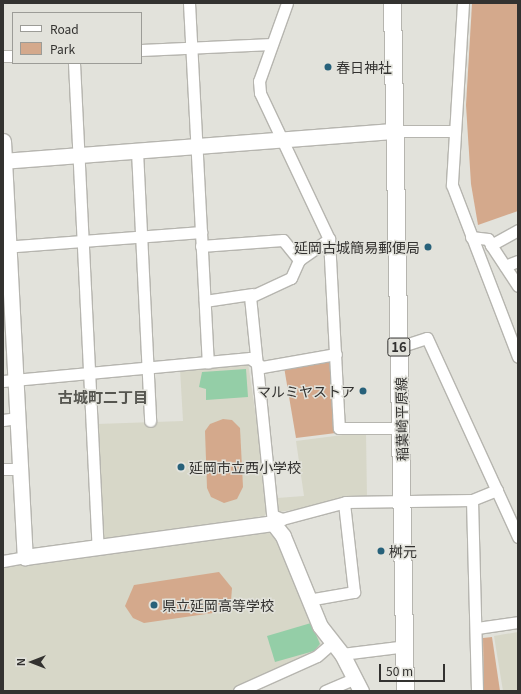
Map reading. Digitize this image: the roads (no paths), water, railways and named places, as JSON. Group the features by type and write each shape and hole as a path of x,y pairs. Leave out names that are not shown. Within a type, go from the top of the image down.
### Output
{"main road":[{"name":"稲葉崎平原線","path":"392,3 407,646 405,691"}],"street":[{"path":"189,3 208,362"},
{"path":"287,3 259,81 260,93 284,139 328,239 336,354 339,428 401,428"},
{"path":"463,3 454,131 452,185 518,357"},
{"path":"142,50 272,44"},
{"path":"74,64 98,546"},
{"path":"4,161 395,131 454,131"},
{"path":"3,141 10,419 20,469 25,557"},
{"path":"137,151 150,421"},
{"path":"491,245 518,230"},
{"path":"6,247 142,238 201,232"},
{"path":"471,237 488,240 518,286"},
{"path":"205,302 252,294 285,282 291,278 299,260 328,239"},
{"path":"201,246 283,240 299,260"},
{"path":"505,266 518,261"},
{"path":"252,294 256,363 274,520 283,536 308,600 358,684 326,691"},
{"path":"399,347 427,338 518,537"},
{"path":"9,381 148,366 250,358 262,367 336,354"},
{"path":"3,469 20,469"},
{"path":"3,560 282,519 344,503 472,500 497,490"},
{"path":"472,500 477,628 477,691"},
{"path":"308,600 354,592 344,503"},
{"path":"477,628 518,622"},
{"path":"239,691 317,656 337,649 407,646"}],"place":[{"name":"春日神社","path":"328,67"},
{"name":"延岡古城簡易郵便局","path":"428,247"},
{"name":"マルミヤストア","path":"363,391"},
{"name":"延岡市立西小学校","path":"181,467"},
{"name":"桝元","path":"381,551"},
{"name":"県立延岡高等学校","path":"154,605"}],"district":[{"name":"古城町二丁目","path":"103,397"}]}
